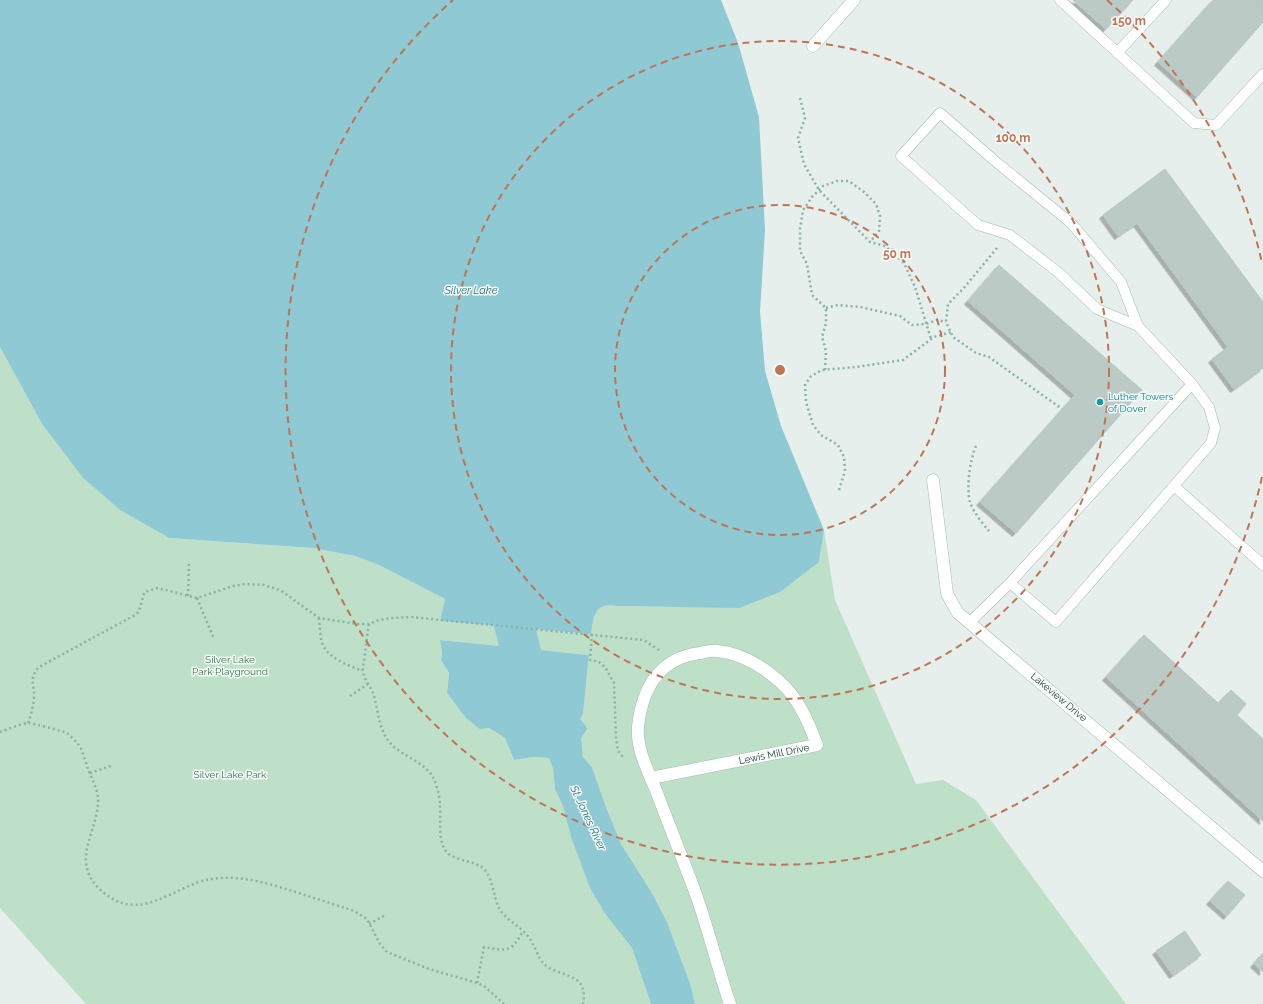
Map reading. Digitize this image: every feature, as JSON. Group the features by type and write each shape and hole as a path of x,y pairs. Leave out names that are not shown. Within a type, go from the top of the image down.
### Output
{"street":[{"path":"813,46 854,0"},
{"name":"Lakeview Drive","path":"933,480 947,593 958,612 1263,871"},
{"name":"Lewis Mill Drive","path":"651,778 817,745 808,720 796,701 780,681 758,665 737,655 716,651 694,654 674,660 660,670 649,684 638,728 639,741 651,778 694,889 730,1004"}],"lane":[{"path":"1060,0 1194,123 1216,125 1263,74"},
{"path":"1117,53 1166,0"},
{"path":"1010,583 1056,622 1211,442 1215,428 1209,407 1192,384 1138,326 1121,282 1071,223 995,161 940,113 901,156 978,225 1010,236 1059,273 1097,309 1138,326"},
{"path":"970,622 1010,583 1192,384"},
{"path":"1174,486 1263,564"}],"path":[{"path":"800,98 805,118 798,138 804,164 819,190 870,242 884,246 904,263 915,287 931,339"},
{"path":"825,370 826,351 822,337 826,323 826,308 812,294 807,264 800,251 800,229 803,210 812,197 823,186 837,181 849,181 864,192 876,204 880,216 879,231 870,242"},
{"path":"998,248 948,304 946,322 953,337 976,353 988,357 1062,409"},
{"path":"826,308 838,305 860,307 900,316 912,325 926,324 937,320 946,322"},
{"path":"839,490 845,471 844,458 838,445 821,435 813,425 806,402 805,385 811,376 822,370 871,366 903,360 931,339 950,332"},
{"path":"976,446 972,455 969,478 970,501 974,511 989,531"},
{"path":"188,596 189,564"},
{"path":"28,723 33,710 34,696 32,680 34,673 39,667 137,614 141,607 142,597 145,592 157,588 197,598 232,586 245,584 264,585 280,590 319,618 345,623 370,624 379,620 411,617 440,621 592,634 644,640 674,660"},
{"path":"197,598 214,639"},
{"path":"319,618 322,644 330,655 362,671"},
{"path":"370,624 362,671 375,699 379,721 387,740 404,756 427,769 433,778 437,788 440,804 444,849 454,856 477,864 485,870 500,909 523,931 531,941 541,960 549,968 576,978 582,985 584,997 583,1004"},
{"path":"592,634 590,660 599,662 605,667 614,683 616,737 618,750"},
{"path":"350,696 368,684"},
{"path":"0,732 28,723 66,733 78,744 98,796 97,814 89,836 86,854 86,868 94,883 104,893 118,901 133,905 156,901 210,879 231,877 255,880 354,911 367,919 380,944 387,952 429,969 477,982 484,986 504,1004"},
{"path":"90,773 110,766"},
{"path":"369,924 384,916"},
{"path":"477,982 484,947 504,950 509,949 514,946 523,931"}],"green space":[{"name":"Silver Lake Park","path":"0,347 42,424 83,478 120,510 169,538 313,548 355,556 379,565 445,599 440,621 591,634 596,612 603,606 674,607 819,562 824,530 835,600 916,784 943,780 976,800 1126,1004 695,1004 691,986 667,922 652,893 621,844 592,767 583,757 581,738 586,726 580,719 583,714 589,655 440,640 442,653 441,660 449,673 447,693 489,728 505,738 514,760 533,757 549,758 553,769 555,789 563,806 571,837 606,915 632,948 651,1004 86,1004 0,908"}],"water":[{"name":"Silver Lake","path":"0,0 721,0 738,43 759,117 765,230 760,312 765,371 781,426 824,530 819,562 780,592 739,608 604,606 599,608 594,616 591,634 440,621 445,599 379,565 355,556 313,548 169,538 120,510 83,478 42,424 0,347"},
{"path":"440,640 589,655 583,714 580,719 587,729 581,738 583,757 592,767 621,844 652,893 667,922 691,986 695,1004 651,1004 632,948 606,915 590,888 571,837 563,806 555,789 553,769 549,758 533,757 514,760 505,738 489,728 480,729 466,718 447,693 449,673 441,660 442,653"}],"building":[{"path":"1073,0 1133,0 1106,29"},
{"path":"1213,0 1263,0 1263,22 1197,97 1158,62"},
{"path":"1165,169 1263,302 1263,368 1234,389 1212,359 1228,347 1137,223 1118,236 1103,215"},
{"name":"Luther Towers of Dover","path":"999,265 1142,390 1016,533 980,502 1075,395 968,301"},
{"path":"1144,635 1218,703 1231,690 1246,704 1237,715 1263,739 1263,821 1106,677"},
{"path":"1228,881 1245,895 1227,916 1210,901"},
{"path":"1185,931 1201,955 1173,975 1156,951"},
{"path":"1263,953 1263,972 1254,964"}],"waterway":[{"name":"St. Jones River","path":"502,575 533,701"}],"place":[{"name":"Luther Towers of Dover","path":"1100,402"}],"park label":[{"name":"Silver Lake Park Playground","path":"230,664"}]}
